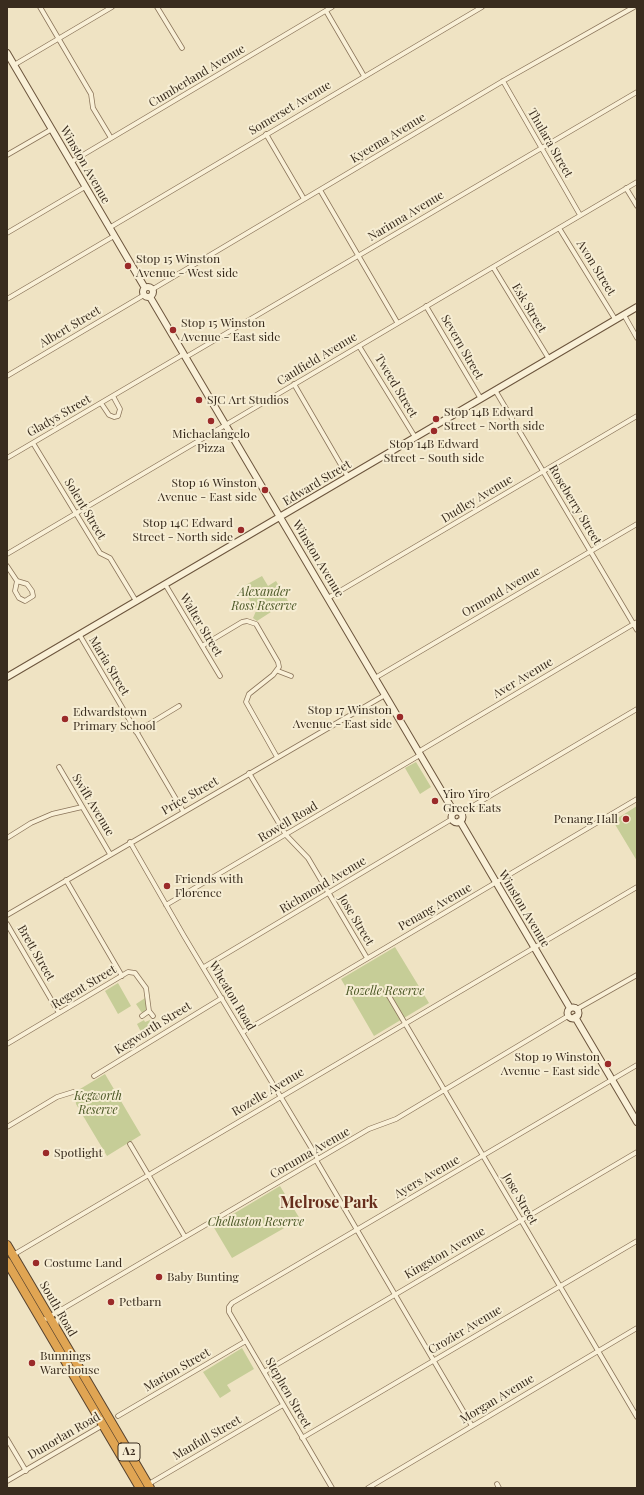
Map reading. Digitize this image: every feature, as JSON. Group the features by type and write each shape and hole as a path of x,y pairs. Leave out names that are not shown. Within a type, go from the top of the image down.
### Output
{"highway":[{"name":"South Road","path":"7,1246 10,1258 45,1319 102,1426 145,1487"},
{"name":"South Road","path":"45,1319 56,1330 114,1419 145,1487"}],"street":[{"path":"40,7 91,94 93,108 111,138"},
{"path":"14,65 112,7"},
{"path":"157,7 182,48"},
{"name":"Cumberland Avenue","path":"71,162 332,7"},
{"name":"Somerset Avenue","path":"109,228 482,7"},
{"name":"Kyeema Avenue","path":"153,289 503,81 634,7"},
{"path":"326,11 364,76"},
{"name":"Winston Avenue","path":"7,53 145,288"},
{"name":"Thulara Street","path":"503,81 580,215"},
{"name":"Narinna Avenue","path":"185,356 637,92"},
{"path":"7,155 52,129"},
{"path":"266,134 304,199"},
{"name":"Caulfield Avenue","path":"7,554 397,322 637,182"},
{"path":"7,233 85,187"},
{"path":"626,188 637,206"},
{"path":"320,190 397,322"},
{"name":"Avon Street","path":"559,228 616,319"},
{"path":"7,299 114,236"},
{"name":"Esk Street","path":"493,267 549,359"},
{"path":"149,286 153,289 153,293 147,296 145,288 149,286"},
{"name":"Winston Avenue","path":"147,296 185,356 454,812"},
{"name":"Albert Street","path":"7,376 147,296"},
{"name":"Severn Street","path":"426,306 481,399"},
{"name":"Edward Street","path":"7,677 637,307"},
{"path":"624,315 637,338"},
{"name":"Tweed Street","path":"359,346 415,437"},
{"name":"Gladys Street","path":"7,458 185,356"},
{"path":"294,384 348,477"},
{"name":"Roseberry Street","path":"495,390 590,551 635,623 637,630"},
{"name":"Gladys Street","path":"101,403 109,415 114,417 118,416 120,408 113,396"},
{"name":"Dudley Avenue","path":"328,598 637,416"},
{"name":"Solent Street","path":"33,443 100,553 110,558 136,601"},
{"name":"Ormond Avenue","path":"375,678 637,524"},
{"path":"7,566 17,581 27,584 32,591 33,596 25,601 19,598 15,591 17,581"},
{"name":"Walter Street","path":"165,584 220,676"},
{"path":"202,646 242,622 252,622 256,624 278,662 278,670"},
{"name":"Aver Avenue","path":"419,753 635,623"},
{"name":"Maria Street","path":"79,634 183,811"},
{"path":"278,670 291,676"},
{"path":"277,757 246,702 249,694 278,670"},
{"name":"Price Street","path":"7,915 183,811 385,695"},
{"path":"136,732 179,706"},
{"path":"461,813 462,818 460,821 454,822 451,815 454,812 461,813 637,709"},
{"name":"Rowell Road","path":"166,905 286,835 419,753"},
{"name":"Swift Avenue","path":"59,767 110,854"},
{"name":"Jose Street","path":"249,773 286,835 308,858 367,958"},
{"name":"Penang Avenue","path":"243,1032 637,799"},
{"path":"7,838 31,823 52,814 82,807"},
{"name":"Richmond Avenue","path":"204,967 452,819"},
{"name":"Winston Avenue","path":"460,821 570,1008"},
{"name":"Wheaton Road","path":"130,842 166,905 281,1096 357,1230 472,1426"},
{"path":"66,880 122,976"},
{"name":"Rozelle Avenue","path":"10,1258 281,1096 637,887"},
{"name":"Brett Street","path":"7,924 59,1013"},
{"name":"Regent Street","path":"7,1044 122,976 132,972 138,976 146,988 150,1012 153,1016"},
{"path":"576,1018 571,1018 568,1016 567,1012 570,1008 577,1009 637,974"},
{"name":"Jose Street","path":"386,991 598,1351 636,1411 637,1417"},
{"name":"Kegworth Street","path":"94,1076 222,998"},
{"path":"577,1009 578,1013 576,1018 637,1122"},
{"path":"142,1016 150,1012"},
{"name":"Corunna Avenue","path":"45,1319 369,1129 396,1118 568,1016"},
{"name":"Ayers Avenue","path":"229,1307 232,1303 637,1065"},
{"path":"7,1127 57,1097 73,1092"},
{"path":"130,1144 185,1237"},
{"name":"Kingston Avenue","path":"264,1372 637,1152"},
{"name":"Crozier Avenue","path":"302,1438 637,1240"},
{"name":"Stephen Street","path":"229,1307 229,1312 246,1342 332,1488"},
{"path":"56,1330 57,1320 63,1309"},
{"name":"Morgan Avenue","path":"368,1488 637,1328"},
{"name":"Marion Street","path":"114,1419 246,1342"},
{"name":"Manfull Street","path":"145,1487 283,1405"},
{"name":"Dunorlan Road","path":"7,1481 114,1419"},
{"path":"7,1439 26,1470"}],"green space":[{"name":"Alexander Ross Reserve","path":"262,576 268,586 276,581 288,601 257,621 253,618 256,611 242,587"},
{"path":"416,762 431,787 420,794 405,768"},
{"path":"637,806 637,861 613,821"},
{"name":"Rozelle Reserve","path":"395,947 429,1003 374,1036 341,979"},
{"path":"118,983 131,1006 118,1014 105,991"},
{"path":"145,998 147,1010 142,1013 136,1004"},
{"path":"144,1020 145,1022 150,1020 156,1031 144,1038 137,1024"},
{"name":"Kegworth Reserve","path":"105,1074 141,1135 107,1156 76,1104 75,1092"},
{"name":"Chellaston Reserve","path":"280,1186 300,1219 232,1258 213,1226"},
{"path":"242,1348 254,1369 227,1385 231,1391 220,1398 203,1372"}],"place":[{"name":"Stop 15 Winston Avenue - West side","path":"128,266"},
{"name":"Stop 15 Winston Avenue - East side","path":"173,330"},
{"name":"SJC Art Studios","path":"199,400"},
{"name":"Stop 14B Edward Street - North side","path":"436,419"},
{"name":"Michaelangelo Pizza","path":"211,421"},
{"name":"Stop 14B Edward Street - South side","path":"434,431"},
{"name":"Stop 16 Winston Avenue - East side","path":"265,490"},
{"name":"Stop 14C Edward Street - North side","path":"241,530"},
{"name":"Stop 17 Winston Avenue - East side","path":"400,717"},
{"name":"Edwardstown Primary School","path":"65,719"},
{"name":"Yiro Yiro Greek Eats","path":"435,801"},
{"name":"Penang Hall","path":"626,819"},
{"name":"Friends with Florence","path":"167,886"},
{"name":"Stop 19 Winston Avenue - East side","path":"608,1064"},
{"name":"Spotlight","path":"46,1153"},
{"name":"Costume Land","path":"36,1263"},
{"name":"Baby Bunting","path":"159,1277"},
{"name":"Petbarn","path":"111,1302"},
{"name":"Bunnings Warehouse","path":"32,1363"}],"district":[{"name":"Melrose Park","path":"329,1203"}]}
